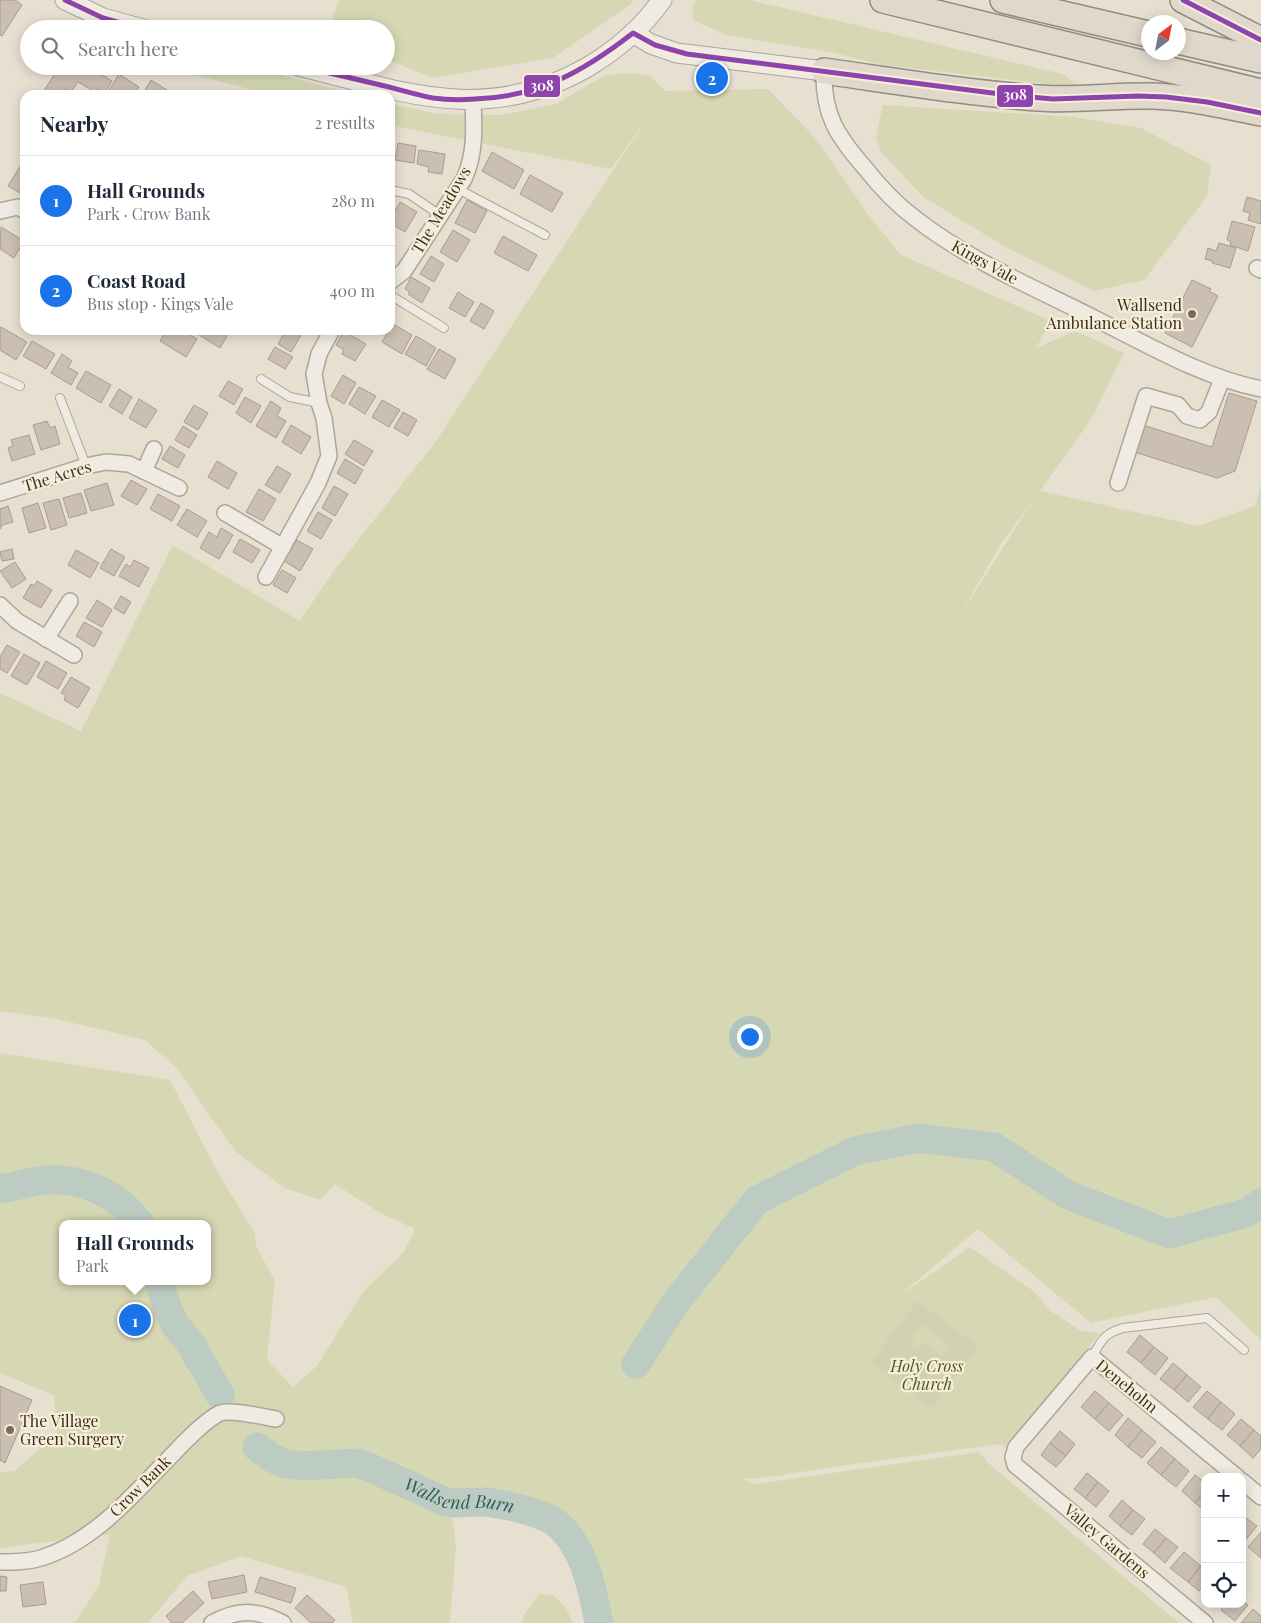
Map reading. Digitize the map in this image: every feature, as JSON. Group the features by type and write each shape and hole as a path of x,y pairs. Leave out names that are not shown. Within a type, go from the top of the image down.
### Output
{"highway":[{"path":"883,0 1261,92"},
{"path":"1004,0 1141,32"},
{"path":"1183,0 1261,40"},
{"path":"1186,43 1261,60"},
{"path":"824,71 915,84 1039,98 1079,100 1154,96 1202,102 1261,113"}],"street":[{"path":"64,0 110,20"},
{"path":"337,75 434,98 473,100 516,95 555,84 599,60 633,34 662,0"},
{"path":"633,34 651,44 677,53 824,71"},
{"name":"Kings Vale","path":"824,71 824,94 829,117 849,150 884,190 914,218 956,247 1004,274 1174,358 1222,379 1261,386"},
{"name":"The Meadows","path":"395,278 404,271 458,189 469,167 474,143 473,100"},
{"path":"0,211 20,208"},
{"path":"266,577 318,484 329,456 324,418 319,403 314,374 319,354 329,335"},
{"path":"1118,483 1146,396 1178,405 1187,416 1200,420 1208,412 1222,379"},
{"path":"144,471 154,449"},
{"name":"The Acres","path":"0,493 86,466 106,462 129,464 179,488"},
{"path":"225,513 283,547"},
{"path":"46,639 70,601"},
{"path":"0,605 17,621 74,655"},
{"name":"Deneholm","path":"1013,1456 1016,1447 1092,1357 1232,1473"},
{"name":"Crow Bank","path":"0,1562 20,1562 41,1558 57,1552 96,1528 114,1514 180,1447 213,1417 230,1411 276,1419"},
{"name":"Valley Gardens","path":"1013,1456 1015,1465 1204,1623"},
{"path":"1246,1484 1261,1497"},
{"path":"212,1623 231,1614 253,1612 263,1614 283,1623"}],"lane":[{"path":"458,189 545,235"},
{"path":"395,191 409,194 440,215"},
{"path":"395,298 444,328"},
{"path":"0,377 20,386"},
{"path":"261,379 290,397 319,403"},
{"path":"60,398 86,466"},
{"path":"1092,1357 1104,1338 1112,1332 1123,1328 1208,1318 1244,1350"}],"green space":[{"path":"339,0 633,0 631,4 553,58 432,78 395,63 395,20 332,20"},
{"path":"696,0 749,0 1063,74 1077,85 1056,85 883,65 830,52 726,35 693,20 693,7"},
{"path":"633,73 651,76 665,91 768,89 817,140 869,216 901,255 1051,321 1036,348 1075,331 1124,353 1092,418 1040,491 1198,526 1255,506 1261,483 1261,1340 1216,1297 1091,1323 978,1229 899,1296 970,1247 1032,1290 1051,1311 1081,1331 1100,1333 1006,1448 1000,1444 744,1479 722,1471 755,1484 979,1452 988,1463 1179,1623 606,1623 602,1591 593,1564 580,1539 562,1519 551,1512 524,1502 448,1489 456,1546 450,1623 353,1623 346,1587 241,1556 187,1576 148,1623 75,1623 99,1585 110,1534 0,1548 0,1472 14,1471 57,1435 54,1395 0,1373 0,1053 170,1080 219,1175 255,1233 256,1246 275,1281 267,1360 293,1387 317,1366 363,1292 404,1252 415,1229 380,1213 335,1184 320,1200 285,1188 236,1152 178,1069 145,1040 57,1019 0,1011 0,693 81,731 173,545 300,621 333,572 437,440 650,114 611,169 395,126 395,104 436,114 502,115 556,104 605,75","holes":["1033,500 966,606 1002,542"]},
{"path":"195,75 279,75 338,90 253,90"},
{"path":"883,105 1074,117 1141,128 1211,165 1207,196 1144,280 1094,291 1007,248 923,197 881,152 876,137"},
{"name":"Holy Cross Church","path":"917,1301 978,1346 932,1408 871,1362","holes":["923,1324 951,1346 942,1357 922,1342 917,1349 910,1344 915,1337 913,1335"]},
{"path":"539,1594 553,1595 566,1608 573,1623 522,1623 523,1616"}],"shaded area":[{"path":"174,1323 184,1325 189,1329 193,1325 195,1330 198,1331 198,1338 203,1340 210,1352 225,1392 214,1398 192,1374 182,1358"}],"building":[{"path":"0,0 15,0 22,5 2,36 0,35"},
{"path":"54,75 102,75 112,81 106,90 92,90 78,82 72,90 44,90"},
{"path":"118,75 139,87 137,90 109,90"},
{"path":"151,80 167,90 145,90"},
{"path":"398,143 416,146 414,163 395,160"},
{"path":"419,150 445,154 442,174 428,172 429,167 417,164"},
{"path":"492,152 524,170 514,189 482,171"},
{"path":"20,167 20,193 8,186"},
{"path":"530,175 563,193 552,212 520,194"},
{"path":"1247,197 1261,201 1261,224 1248,220 1250,213 1243,211"},
{"path":"467,200 487,211 475,233 455,223"},
{"path":"400,202 417,212 405,232 395,226 395,210"},
{"path":"1232,221 1255,227 1248,251 1230,245 1231,241 1227,240"},
{"path":"1,227 20,239 20,248 14,258 0,249"},
{"path":"453,230 470,240 457,262 440,252"},
{"path":"503,236 537,255 528,271 494,253"},
{"path":"1219,243 1236,248 1230,268 1205,259 1208,248 1216,251"},
{"path":"431,256 444,264 434,282 420,274"},
{"path":"411,277 430,288 422,303 408,294 410,292 405,289"},
{"name":"Wallsend Ambulance Station","path":"1192,280 1211,289 1209,291 1218,296 1192,347 1165,333"},
{"path":"458,292 474,302 465,317 449,308"},
{"path":"481,303 494,311 484,329 470,321"},
{"path":"395,325 412,335 402,354 382,342 386,335 395,335"},
{"path":"1,327 27,342 16,360 0,350"},
{"path":"163,335 190,335 197,339 186,357 160,341"},
{"path":"199,335 228,335 220,348"},
{"path":"283,335 301,335 291,352 278,344"},
{"path":"342,335 351,335 366,344 355,361 342,354 344,350 336,345"},
{"path":"416,336 436,348 426,366 405,354"},
{"path":"32,341 55,354 46,369 23,356"},
{"path":"275,347 293,357 285,369 268,359"},
{"path":"439,349 456,359 445,379 427,369"},
{"path":"62,354 72,361 68,367 78,373 71,385 51,373"},
{"path":"86,371 111,385 101,403 76,388"},
{"path":"343,375 356,383 344,404 331,396"},
{"path":"228,381 243,389 234,405 219,396"},
{"path":"359,387 376,396 365,414 349,404"},
{"path":"119,389 132,397 122,414 109,406"},
{"path":"1229,393 1257,401 1235,471 1217,478 1131,451 1140,424 1212,447"},
{"path":"245,397 261,406 251,423 236,413"},
{"path":"139,399 157,410 146,428 129,418"},
{"path":"382,400 400,410 389,427 372,417"},
{"path":"271,401 281,408 277,416 286,421 276,438 256,426"},
{"path":"194,405 208,413 198,430 184,422"},
{"path":"403,412 417,420 408,436 394,428"},
{"path":"47,421 50,428 55,426 60,444 41,450 33,425"},
{"path":"291,425 311,437 301,454 282,442"},
{"path":"183,426 197,435 189,448 175,440"},
{"path":"29,435 35,454 12,461 8,448 13,446 11,440"},
{"path":"354,440 373,451 364,466 345,454"},
{"path":"170,446 185,455 178,468 162,459"},
{"path":"345,459 363,470 355,484 337,473"},
{"path":"217,461 237,473 228,489 208,477"},
{"path":"277,466 291,474 280,493 265,485"},
{"path":"131,480 147,489 137,505 121,496"},
{"path":"107,483 114,505 91,511 84,490"},
{"path":"334,486 348,494 335,516 322,508"},
{"path":"259,489 276,499 263,521 246,512"},
{"path":"81,493 87,513 69,518 63,498"},
{"path":"158,494 180,506 172,521 150,509"},
{"path":"59,499 67,525 51,530 43,503"},
{"path":"38,503 46,528 29,533 22,508"},
{"path":"8,506 13,522 2,525 0,529 0,509"},
{"path":"187,509 207,521 197,537 177,525"},
{"path":"318,512 332,520 321,539 307,531"},
{"path":"221,528 233,535 219,559 200,548 209,532 217,537"},
{"path":"240,539 260,550 252,563 233,552"},
{"path":"297,540 313,549 300,571 284,561"},
{"path":"12,549 14,559 2,561 0,552"},
{"path":"111,549 125,557 114,576 100,568"},
{"path":"76,550 99,563 90,578 68,565"},
{"path":"134,560 149,568 139,587 119,576 126,564 130,567"},
{"path":"15,562 26,579 12,588 0,571"},
{"path":"282,570 296,578 287,593 273,585"},
{"path":"37,581 52,590 41,608 23,598 31,584 34,586"},
{"path":"121,596 131,602 124,614 114,608"},
{"path":"97,600 112,610 102,627 86,618"},
{"path":"84,622 102,632 94,647 76,636"},
{"path":"7,645 20,652 7,673 0,669 0,657"},
{"path":"24,654 40,663 27,685 11,676"},
{"path":"46,661 67,673 58,689 37,677"},
{"path":"71,677 90,688 78,708 64,700 66,695 61,693"},
{"path":"1140,1335 1154,1347 1141,1363 1127,1352"},
{"path":"1154,1347 1168,1358 1155,1375 1141,1363"},
{"path":"1173,1363 1187,1375 1174,1390 1160,1379"},
{"path":"1187,1375 1201,1387 1188,1402 1174,1390"},
{"name":"The Village Green Surgery","path":"0,1386 32,1400 5,1463 0,1460"},
{"path":"1095,1391 1109,1403 1095,1419 1081,1407"},
{"path":"1207,1391 1221,1402 1208,1419 1193,1407"},
{"path":"1221,1402 1235,1414 1222,1430 1208,1419"},
{"path":"1109,1403 1123,1415 1109,1431 1095,1419"},
{"path":"1128,1418 1142,1430 1128,1447 1115,1435"},
{"path":"1241,1419 1254,1430 1240,1446 1227,1435"},
{"path":"1142,1430 1156,1442 1142,1458 1128,1447"},
{"path":"1254,1430 1261,1436 1261,1449 1253,1458 1240,1446"},
{"path":"1060,1431 1075,1444 1066,1456 1050,1443"},
{"path":"1050,1443 1066,1456 1056,1467 1041,1455"},
{"path":"1161,1447 1175,1459 1161,1475 1147,1463"},
{"path":"1175,1459 1189,1471 1176,1487 1161,1475"},
{"path":"1087,1473 1098,1482 1085,1498 1074,1489"},
{"path":"1195,1475 1201,1480 1201,1496 1195,1503 1182,1491"},
{"path":"1098,1482 1109,1491 1096,1507 1085,1498"},
{"path":"1201,1496 1201,1508 1195,1503"},
{"path":"1122,1500 1133,1510 1120,1526 1109,1516"},
{"path":"1133,1510 1145,1519 1132,1535 1120,1526"},
{"path":"1246,1518 1257,1526 1246,1539"},
{"path":"1155,1529 1166,1538 1154,1553 1143,1544"},
{"path":"1261,1532 1261,1558 1248,1547"},
{"path":"1166,1538 1178,1547 1165,1563 1154,1553"},
{"path":"1184,1552 1201,1566 1188,1582 1170,1568"},
{"path":"1201,1566 1201,1589 1199,1591 1188,1582"},
{"path":"244,1575 247,1592 212,1599 208,1582"},
{"path":"0,1576 7,1577 6,1591 0,1591"},
{"path":"260,1577 296,1588 291,1603 255,1592"},
{"path":"43,1582 46,1604 23,1607 20,1585"},
{"path":"193,1591 204,1603 182,1623 172,1623 166,1616"},
{"path":"307,1595 335,1620 332,1623 311,1623 295,1608"},
{"path":"1222,1608 1246,1608 1235,1621 1221,1610"},
{"path":"1253,1609 1261,1616 1261,1623 1241,1623"}],"waterway":[{"path":"636,1364 676,1302 757,1200 855,1151 918,1138 994,1147 1068,1195 1169,1234 1246,1213 1261,1203"},
{"name":"Wallsend Burn","path":"0,1189 53,1180 81,1184 95,1188 108,1195 120,1203 137,1220"},
{"name":"Wallsend Burn","path":"160,1285 174,1323 193,1347 220,1395"},
{"name":"Wallsend Burn","path":"257,1447 272,1458 286,1464 301,1466 356,1463 446,1502 486,1502 499,1504 525,1510 555,1522 574,1543 586,1568 599,1623"}],"transit line":[{"name":"308","path":"65,0 110,20"},
{"name":"308","path":"1183,0 1261,40"},
{"name":"308","path":"338,75 433,98 459,100 498,97 520,93 560,80 597,59 633,33 655,45 687,54 1008,95 1053,99 1166,97 1207,102 1261,113"}],"place":[{"name":"Coast Road","path":"712,78"},
{"name":"Wallsend Ambulance Station","path":"1192,314"},
{"name":"Hall Grounds","path":"135,1320"},
{"name":"The Village Green Surgery","path":"10,1430"}]}
